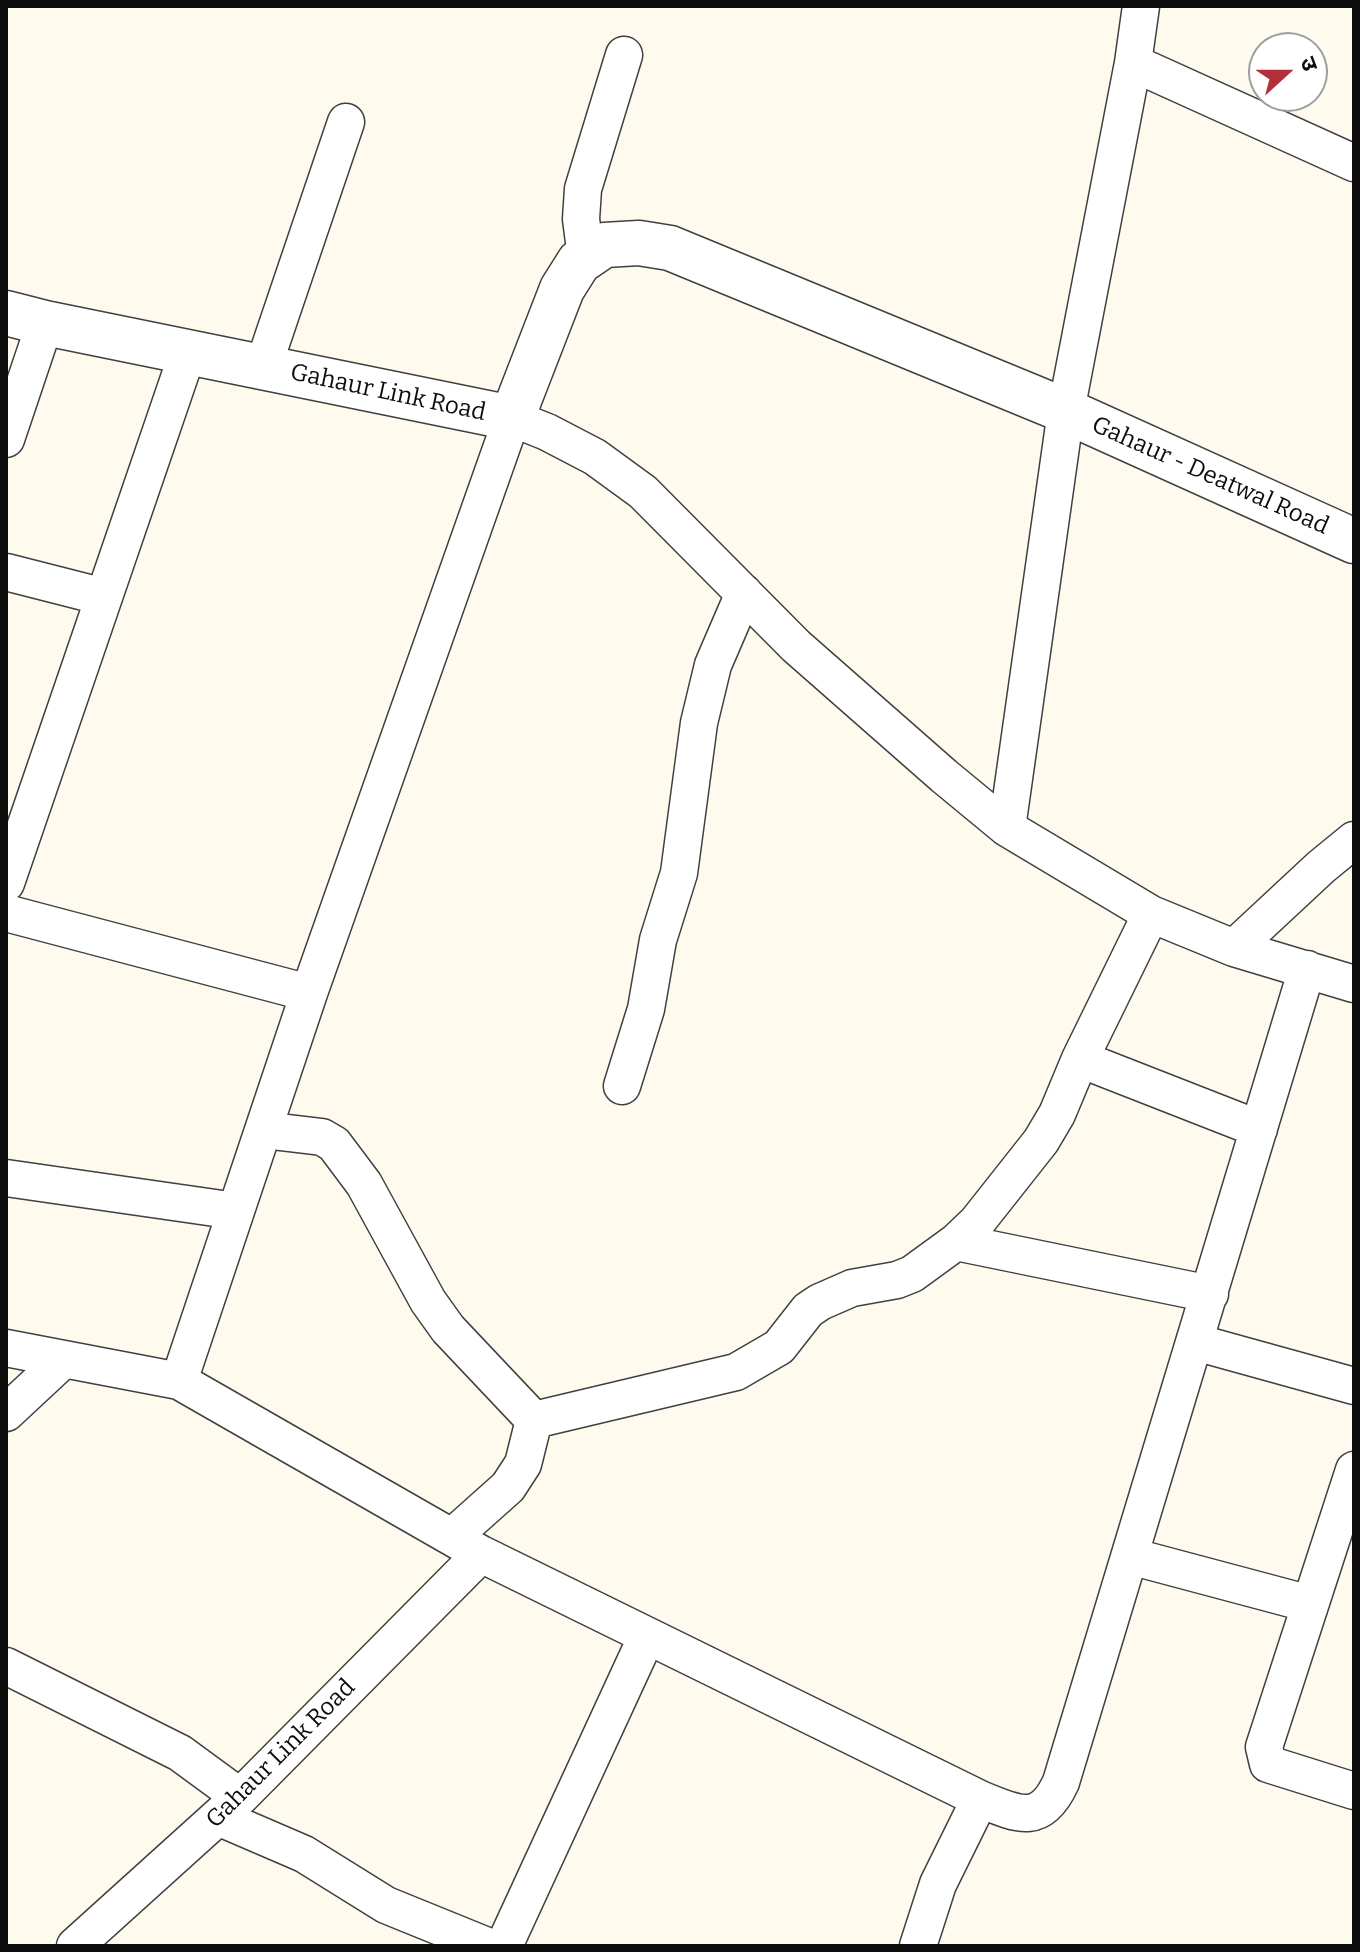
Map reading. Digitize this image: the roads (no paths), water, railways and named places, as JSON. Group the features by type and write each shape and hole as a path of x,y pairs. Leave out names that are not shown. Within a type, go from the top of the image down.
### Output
{"street":[{"path":"1007,828 1066,411 1133,63 1141,6"},
{"path":"624,55 583,189 581,219 586,257 604,245 621,243 670,248 1066,411"},
{"path":"1133,63 1354,163"},
{"path":"263,367 346,122"},
{"name":"Gahaur Link Road","path":"26,318 512,418 568,275 586,257"},
{"path":"6,439 26,318"},
{"path":"6,883 188,352"},
{"name":"Gahaur - Deatwal Road","path":"1066,411 1354,541"},
{"path":"179,1381 309,993 512,418 595,457 643,492 796,646 1007,828 1151,914 1234,948 1354,984"},
{"path":"6,572 104,597"},
{"path":"622,1086 646,1009 658,940 679,873 699,723 713,665 744,593"},
{"path":"1234,948 1354,840"},
{"path":"6,913 309,993"},
{"path":"263,1130 322,1137 334,1144 364,1184 428,1301 448,1329 534,1420 736,1372 779,1347 808,1310 820,1302 852,1288 912,1274 956,1242 977,1222 1041,1141 1057,1114 1080,1059 1151,914"},
{"path":"6,1348 179,1381 466,1546 980,1799 1014,1812 1041,1810 1053,1799 1061,1782 1307,969"},
{"path":"1080,1059 1259,1129"},
{"path":"6,1178 236,1211"},
{"path":"956,1242 1210,1294"},
{"path":"1195,1342 1354,1386"},
{"path":"6,1413 64,1359"},
{"name":"Gahaur Link Road","path":"75,1946 229,1807 466,1546 523,1464 534,1420"},
{"path":"1354,1470 1268,1733 1265,1756 1268,1764 1354,1791"},
{"path":"1130,1556 1310,1604"},
{"path":"504,1946 647,1636"},
{"path":"6,1666 180,1753 229,1807 386,1905 487,1946"},
{"path":"918,1946 938,1884 980,1799"}]}
